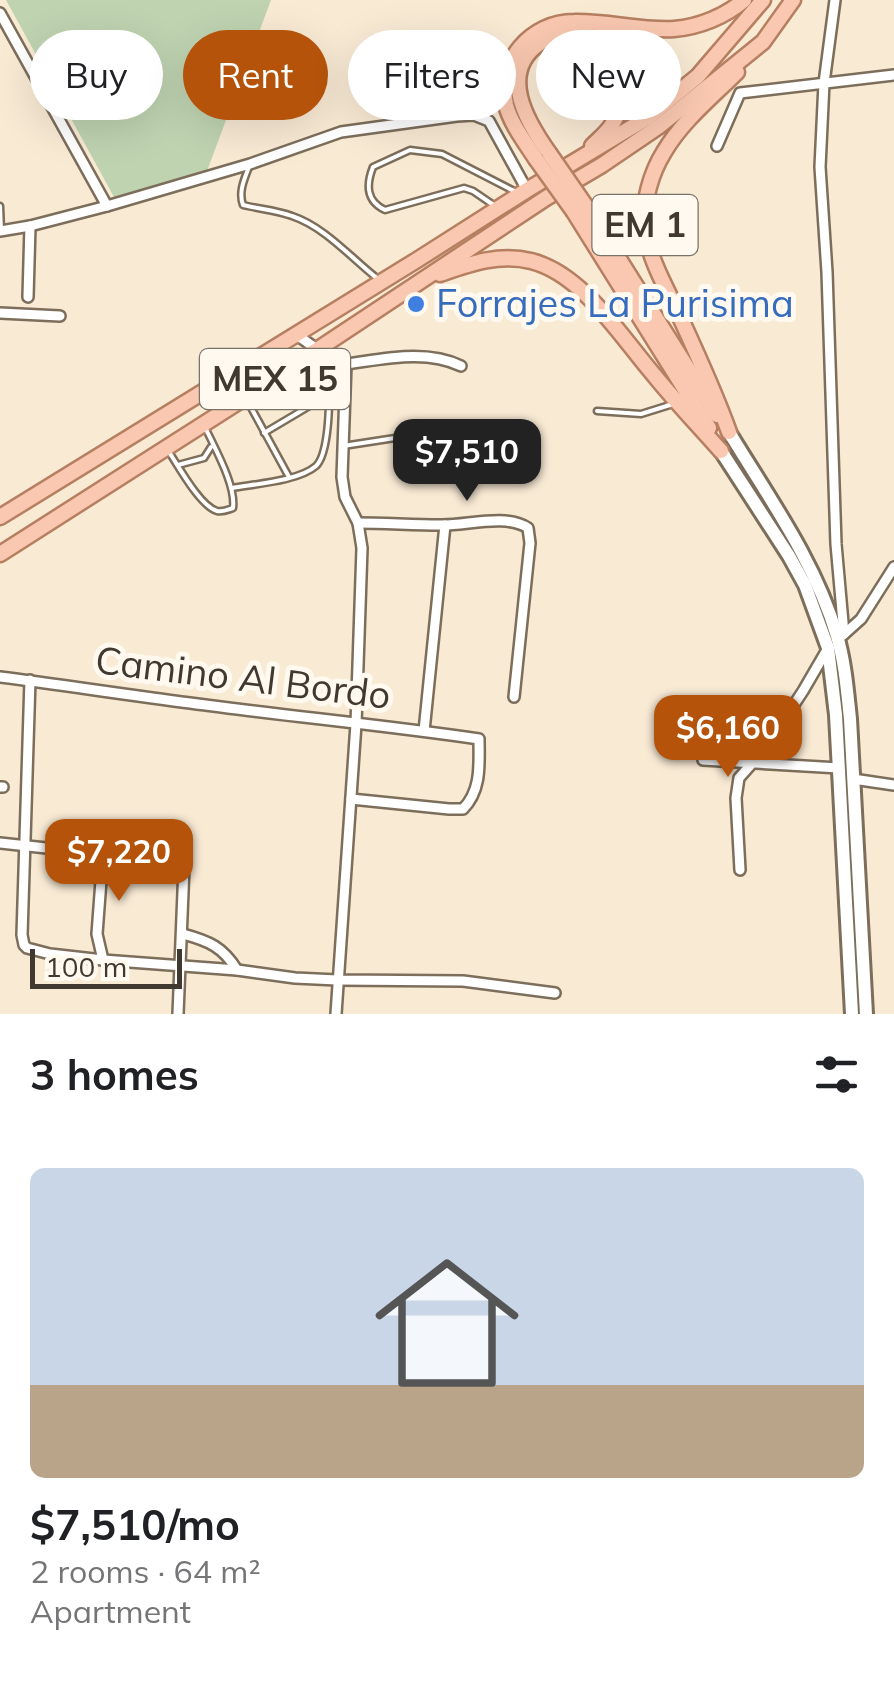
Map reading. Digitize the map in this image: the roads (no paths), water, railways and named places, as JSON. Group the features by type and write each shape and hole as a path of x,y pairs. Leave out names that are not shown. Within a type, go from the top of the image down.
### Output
{"main road":[{"name":"EM 1","path":"744,0 714,19 675,29 572,22 553,25 520,46 508,67 506,104 729,432 801,548 822,594 847,684 866,1014"},
{"name":"MEX 15","path":"0,516 647,118 698,76 763,0"},
{"name":"MEX 15","path":"0,554 324,353 422,280 658,127 763,42 793,0"},
{"name":"EM 1","path":"543,156 522,108 518,79 523,61 533,47 549,36 582,34 608,47 618,60 624,91 612,125 574,164"},
{"name":"EM 1","path":"729,432 649,248 646,202 652,175 675,134 763,42"},
{"name":"EM 1","path":"579,209 837,640 833,686 852,1014"},
{"name":"EM 1","path":"422,280 485,260 504,259 532,261 559,274 606,316 721,450"}],"street":[{"path":"835,0 824,82 820,167 827,272 837,640"},
{"path":"0,13 107,206"},
{"path":"717,146 740,93 894,75"},
{"path":"1,231 107,206 342,132 474,115 489,121 524,192"},
{"path":"28,298 30,226"},
{"path":"0,313 60,316"},
{"path":"297,335 346,364 420,357 439,358 461,366"},
{"path":"336,1014 362,574 358,522 345,497 342,477 346,364"},
{"path":"358,522 445,526 503,521 524,525 530,534 514,697"},
{"path":"424,731 445,526"},
{"path":"740,870 736,786 740,774 754,762 837,640 862,619 894,567"},
{"name":"Camino Al Bordo","path":"0,677 479,739 478,780 473,797 462,808 351,799"},
{"path":"30,680 24,845 23,941 27,948 102,960 337,980 462,981 555,993"},
{"path":"703,760 839,768"},
{"path":"853,779 894,785"},
{"path":"0,843 175,862 184,868 178,1014"},
{"path":"102,960 97,934 103,854"},
{"path":"183,934 220,948 237,970"}],"lane":[{"path":"498,208 464,188 385,210 376,206 367,183 373,167 410,150 442,154 524,192"},
{"path":"250,164 242,188 244,206 291,215 306,222 382,282"},
{"path":"0,206 1,231"},
{"path":"232,488 306,472 320,462 326,448 328,395 324,353"},
{"path":"264,434 328,395"},
{"path":"246,398 289,477"},
{"path":"597,411 640,414 678,403"},
{"path":"167,448 212,509 233,508 232,488 204,424"},
{"path":"343,446 408,436 423,438 433,448 441,466"},
{"path":"178,465 204,458 212,444"}],"place":[{"name":"Forrajes La Purisima","path":"416,304"}]}
